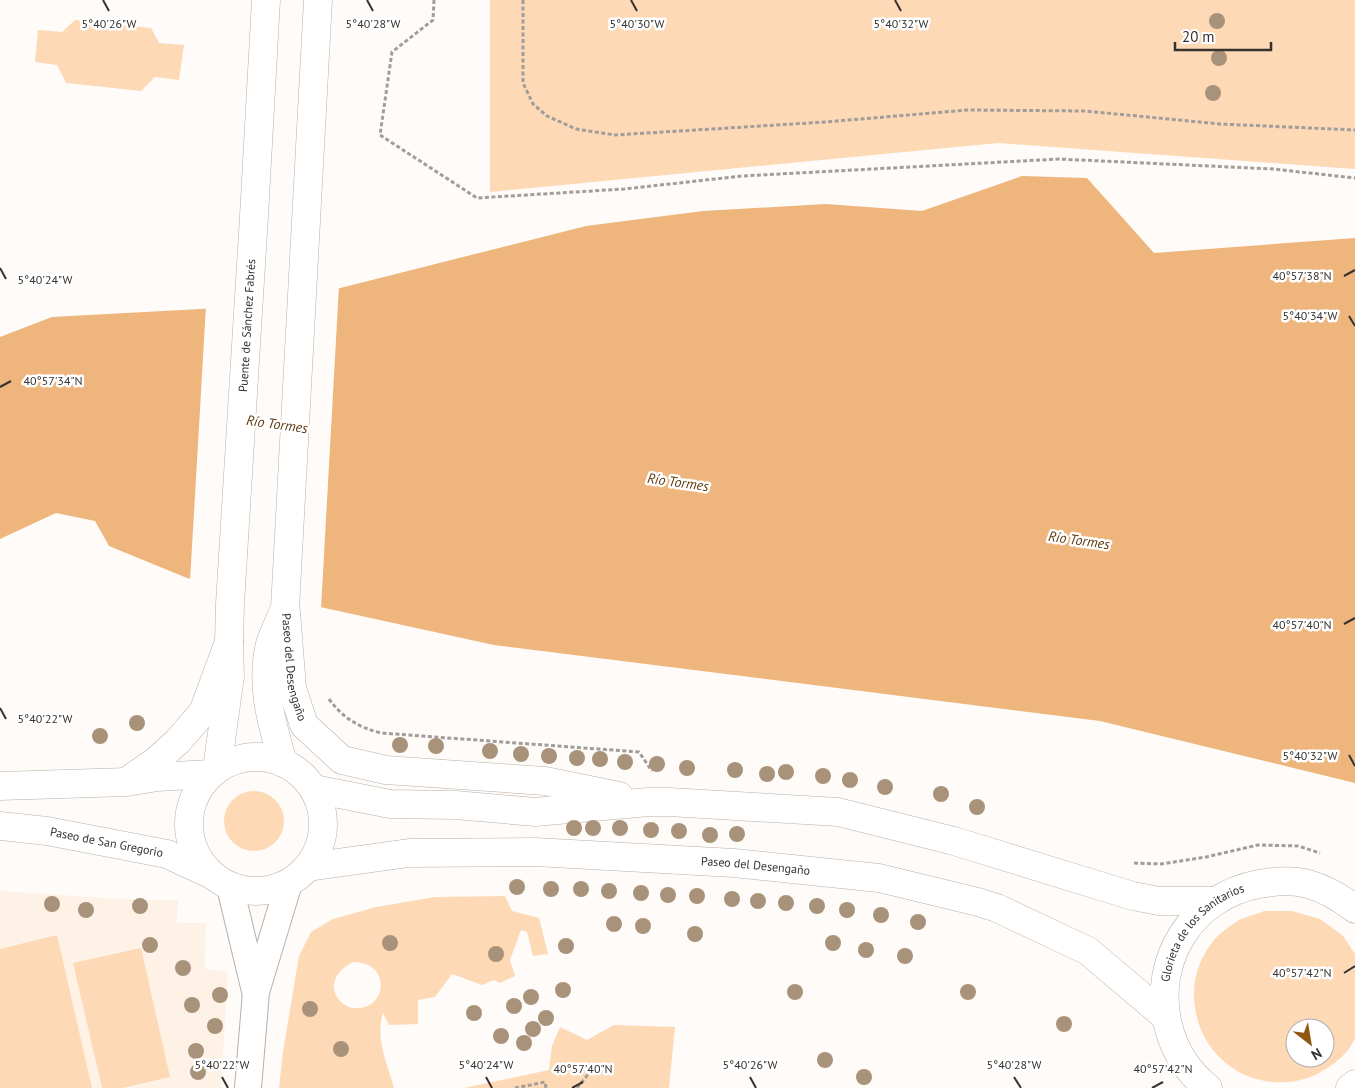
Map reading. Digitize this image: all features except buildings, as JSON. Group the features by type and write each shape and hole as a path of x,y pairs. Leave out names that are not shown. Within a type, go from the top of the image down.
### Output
{"main road":[{"name":"Puente de Sánchez Fabrés","path":"214,771 230,676 229,638 266,0"},
{"path":"283,762 270,718 265,681 270,644 281,635 285,608 318,0"},
{"name":"Paseo del Desengaño","path":"281,635 292,688 304,725 342,760 386,770 545,781 649,802"},
{"path":"127,782 156,761 178,741 203,712 229,638"},
{"path":"0,786 127,782 214,771 238,759 261,757 283,762 300,774 314,789 321,808 323,829 318,849 299,875 275,889 260,892 244,891 219,880 198,861 189,838 189,815 196,792 214,771"},
{"name":"Paseo del Desengaño","path":"314,789 390,804 456,805 535,812 649,802 838,812 954,841 1133,896 1159,901 1214,901"},
{"name":"Paseo de San Gregorio","path":"0,826 47,830 168,854 219,880"},
{"name":"Paseo del Desengaño","path":"299,875 409,853 535,852 734,862 879,878 978,902 1017,916 1079,946 1088,951 1166,1017"},
{"name":"Glorieta de los Sanitarios","path":"1208,1088 1184,1062 1170,1033 1166,1017 1165,979 1177,943 1187,927 1214,901 1244,886 1275,881 1308,884 1338,896 1355,909"},
{"path":"1350,1088 1355,1084"}],"street":[{"path":"248,1088 256,992 299,875"},
{"path":"219,880 256,992"}],"path":[{"path":"434,0 433,20 392,52 380,135 477,198 624,189 742,176 1059,159 1273,169 1355,178"},
{"path":"523,0 523,83 532,104 547,116 576,129 615,135 826,122 968,110 1084,111 1220,124 1355,130"},
{"path":"578,1088 590,1072"},
{"path":"516,1088 545,1082 546,1088"}],"shaded area":[{"path":"490,0 1355,0 1355,169 998,143 490,192"},
{"path":"75,20 151,28 159,43 184,45 179,80 155,77 141,91 66,83 57,65 35,62 38,30 62,32"},
{"path":"248,791 260,791 271,796 279,804 284,815 282,833 271,846 260,851 248,851 237,846 229,838 224,827 224,815 229,804 237,796"},
{"path":"0,891 136,900 178,900 177,923 206,923 205,969 228,971 221,1088 0,1088"},
{"path":"505,896 512,911 539,918 548,954 533,956 527,932 521,930 510,960 515,976 500,983 494,980 482,985 452,974 435,997 418,1000 418,1024 389,1025 383,1013 380,1032 381,1041 394,1088 279,1088 299,956 311,932 333,919 376,907 435,897","holes":["353,962 366,964 375,970 380,977 379,995 365,1007 349,1007 342,1003 337,996 334,990 335,979 342,969"]},
{"path":"1264,911 1292,911 1320,919 1343,936 1355,954 1355,1038 1344,1055 1335,1063 1335,1018 1285,1018 1285,1068 1327,1068 1311,1077 1298,1081 1272,1082 1242,1074 1224,1061 1209,1044 1199,1025 1194,1003 1195,981 1202,959 1222,932 1246,917"},
{"path":"57,935 92,1088 0,1088 0,949"},
{"path":"141,948 170,1077 122,1088 102,1088 73,963"},
{"path":"614,1025 675,1027 669,1088 464,1088 549,1070 552,1046 560,1027 587,1040"}],"water":[{"name":"Río Tormes","path":"1022,176 1087,178 1154,253 1355,238 1355,783 1100,721 494,645 187,578 109,546 95,521 56,513 0,539 0,337 52,317 273,305 586,226 703,211 826,204 922,211"}],"pier":[{"path":"339,286 321,609 190,581 206,306 273,303"}]}
